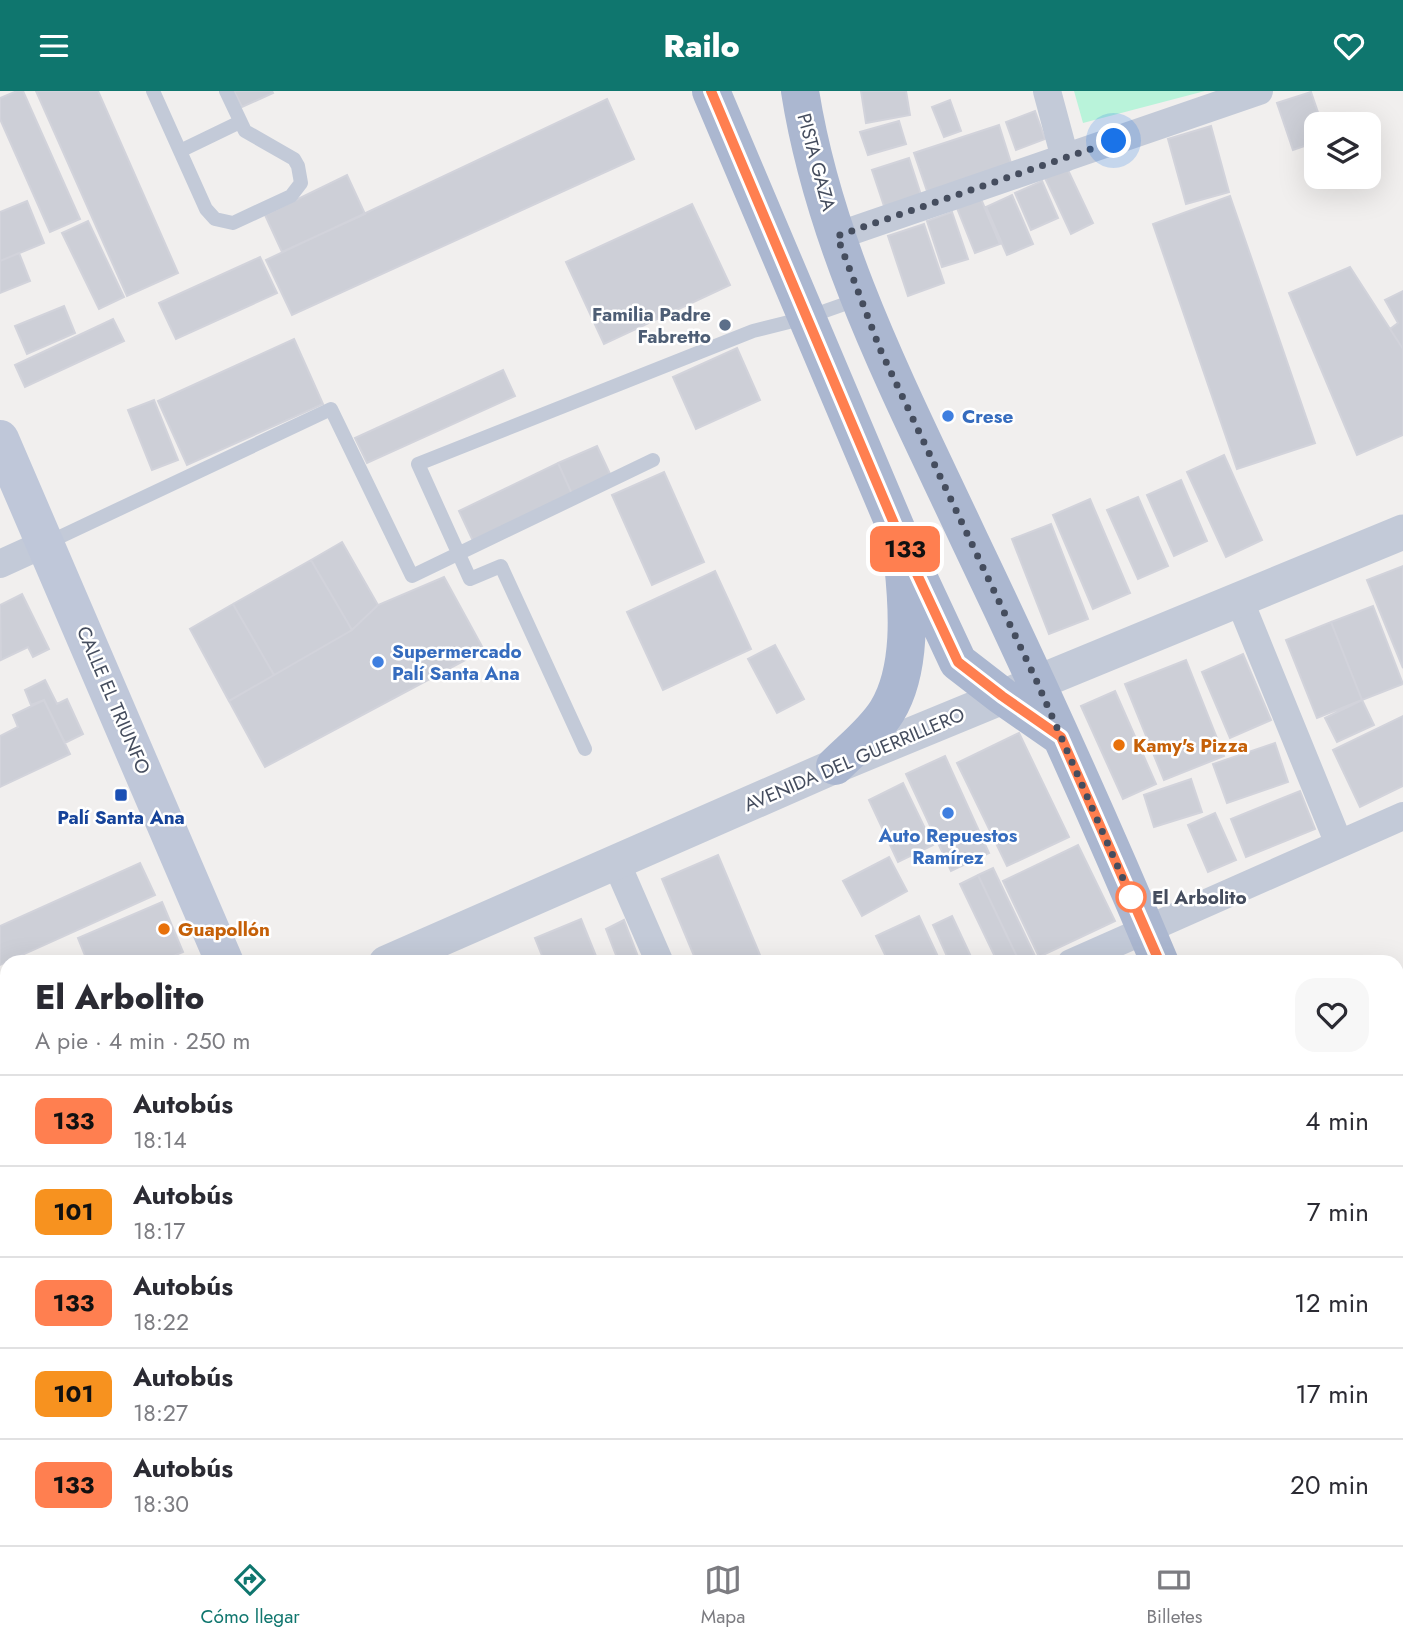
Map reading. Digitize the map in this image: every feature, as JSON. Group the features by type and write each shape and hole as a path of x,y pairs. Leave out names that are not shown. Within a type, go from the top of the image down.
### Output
{"main road":[{"path":"711,91 901,540 958,662 1061,737"},
{"name":"PISTA GAZA","path":"800,91 805,124 837,236 880,349 1037,682 1153,946"},
{"name":"CALLE EL TRIUNFO","path":"0,439 222,955"},
{"path":"835,766 887,711 895,692 905,647 907,622 901,540"}],"street":[{"path":"1047,91 1065,158"},
{"path":"837,236 1259,91"},
{"name":"AVENIDA DEL GUERRILLERO","path":"404,955 835,766 1403,532"},
{"path":"0,565 46,543"},
{"path":"1239,599 1339,844"},
{"path":"1110,955 1153,946 1339,844 1403,816"},
{"path":"616,862 657,955"}],"lane":[{"path":"153,91 206,209 215,219 233,223 291,196 301,183 294,159 245,131 226,91"},
{"path":"180,151 240,122"},
{"path":"585,749 501,566 470,579 418,464 753,331 805,318 861,298"},
{"path":"46,543 331,409 412,576 653,460"}],"green space":[{"path":"1074,91 1205,91 1083,123"}],"building":[{"path":"23,91 80,219 50,232 0,119 0,98"},
{"path":"36,91 98,91 178,273 127,296"},
{"path":"234,91 272,91 273,93 242,107"},
{"path":"861,91 906,91 910,115 866,123"},
{"path":"1311,92 1318,112 1304,112 1304,146 1293,150 1277,103"},
{"path":"607,99 634,159 292,315 266,260"},
{"path":"950,100 961,131 944,137 932,107"},
{"path":"1035,111 1045,139 1016,150 1006,122"},
{"path":"899,121 906,144 868,155 860,132"},
{"path":"999,125 1012,166 928,194 914,153"},
{"path":"1211,126 1229,192 1186,204 1168,139"},
{"path":"909,158 922,198 885,209 872,170"},
{"path":"1067,168 1093,223 1071,234 1045,178"},
{"path":"347,175 365,214 282,252 265,215"},
{"path":"1042,181 1058,218 1031,230 1015,193"},
{"path":"1012,195 1033,244 1007,255 986,207"},
{"path":"1230,196 1315,443 1237,469 1153,224"},
{"path":"981,199 1000,244 975,253 957,208"},
{"path":"27,201 44,243 0,261 0,212"},
{"path":"692,204 730,285 604,344 566,262"},
{"path":"952,212 968,259 942,267 927,221"},
{"path":"88,221 124,297 99,309 62,233"},
{"path":"924,224 944,283 908,296 888,236"},
{"path":"19,253 30,281 0,293 0,261"},
{"path":"260,257 277,293 176,339 159,303"},
{"path":"1350,267 1403,349 1403,435 1357,455 1289,293"},
{"path":"1403,291 1403,349 1390,329 1398,323 1385,300"},
{"path":"64,306 75,333 27,354 15,326"},
{"path":"113,319 124,341 25,387 15,365"},
{"path":"294,339 323,404 187,465 158,401"},
{"path":"737,348 760,400 696,429 673,377"},
{"path":"503,370 515,396 367,463 355,438"},
{"path":"154,400 178,460 152,470 128,410"},
{"path":"597,446 611,476 572,494 558,463"},
{"path":"1224,455 1262,540 1226,557 1187,472"},
{"path":"558,463 572,494 473,541 459,511"},
{"path":"664,472 704,562 652,585 612,495"},
{"path":"1181,480 1207,541 1174,556 1147,495"},
{"path":"1138,497 1168,566 1138,579 1107,510"},
{"path":"1090,499 1130,593 1093,609 1053,515"},
{"path":"1051,524 1088,619 1049,634 1012,539"},
{"path":"342,542 378,605 352,630 311,560"},
{"path":"311,560 352,630 274,675 233,604"},
{"path":"1403,566 1403,668 1367,580"},
{"path":"715,571 751,649 663,690 627,612"},
{"name":"Supermercado Palí Santa Ana","path":"444,577 484,650 265,767 229,701 352,630 378,605"},
{"path":"22,594 49,649 33,657 28,647 1,660 0,605"},
{"path":"233,604 274,675 229,701 190,629"},
{"path":"1373,606 1403,684 1362,700 1331,622"},
{"path":"1331,622 1362,700 1317,718 1286,640"},
{"path":"775,645 804,699 777,713 748,659"},
{"path":"1243,654 1271,720 1230,738 1202,672"},
{"path":"1186,660 1224,756 1164,780 1125,684"},
{"path":"45,680 57,704 67,699 83,734 65,743 44,700 31,705 25,690"},
{"name":"Kamy's Pizza","path":"1115,691 1156,784 1123,799 1081,706"},
{"path":"44,700 70,754 0,787 0,736 18,727 13,715"},
{"path":"1362,700 1374,725 1337,742 1325,718"},
{"path":"1403,716 1403,786 1360,807 1333,750"},
{"path":"1019,733 1069,837 1007,866 957,763"},
{"path":"1275,743 1288,782 1227,803 1213,764"},
{"name":"Auto Repuestos Ramírez","path":"945,756 989,853 951,871 906,774"},
{"path":"1191,779 1202,812 1154,827 1144,795"},
{"path":"903,783 933,845 898,862 869,800"},
{"path":"1300,791 1315,829 1246,857 1231,819"},
{"path":"1215,813 1236,860 1208,872 1188,825"},
{"path":"1078,845 1115,921 1038,955 1003,881"},
{"path":"718,855 760,955 694,955 662,879"},
{"path":"889,857 907,891 862,916 843,881"},
{"path":"140,863 155,895 22,955 0,955 0,926"},
{"path":"993,868 1035,955 1016,955 978,875"},
{"path":"978,875 1016,955 994,955 960,884"},
{"path":"162,902 183,952 176,955 85,955 78,938"},
{"path":"919,916 937,955 885,955 876,936"},
{"path":"952,916 970,955 946,955 933,925"},
{"path":"581,919 596,955 542,955 535,938"},
{"path":"624,920 637,955 616,955 606,929"}],"bus line":[{"name":"133","path":"711,91 901,540 958,662 1061,737 1156,955"}],"place":[{"name":"Familia Padre Fabretto","path":"725,325"},
{"name":"Crese","path":"948,416"},
{"name":"Supermercado Palí Santa Ana","path":"378,662"},
{"name":"Kamy's Pizza","path":"1119,745"},
{"name":"Palí Santa Ana","path":"121,795"},
{"name":"Auto Repuestos Ramírez","path":"948,813"},
{"name":"El Arbolito","path":"1131,897"},
{"name":"Guapollón","path":"164,929"}],"route":[{"path":"1114,141 837,236 880,349 1037,682 1131,897"}]}
